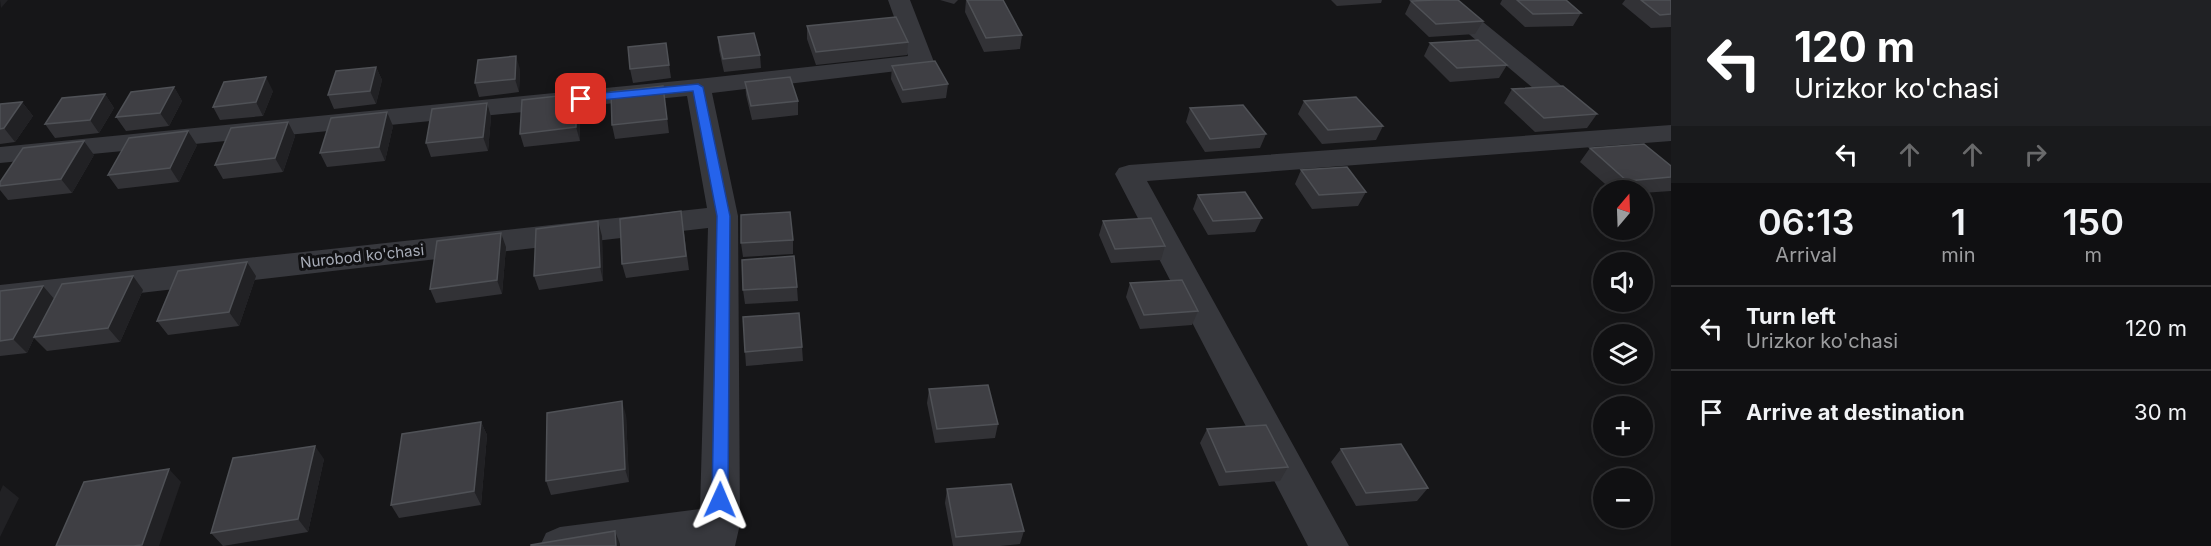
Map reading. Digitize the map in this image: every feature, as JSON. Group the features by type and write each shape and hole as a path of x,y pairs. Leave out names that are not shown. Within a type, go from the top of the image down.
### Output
{"street":[{"path":"0,155 698,87 922,62 899,0"},
{"path":"1444,2 1607,136"},
{"path":"560,546 717,535 723,216 698,87"},
{"path":"1329,546 1129,174 1607,136 1671,133"},
{"name":"Nurobod ko'chasi","path":"0,297 723,216"}],"building":[{"path":"967,0 1003,0 1022,35 986,38"},
{"path":"1458,0 1483,21 1436,24 1411,1"},
{"path":"1517,0 1566,0 1581,13 1533,14"},
{"path":"1641,0 1671,0 1671,14 1660,15"},
{"path":"896,17 908,42 816,52 807,26"},
{"path":"754,33 760,55 723,59 718,37"},
{"path":"1478,40 1507,65 1457,68 1430,43"},
{"path":"666,43 669,65 630,69 628,47"},
{"path":"516,56 515,79 475,83 478,60"},
{"path":"935,61 948,84 903,90 892,66"},
{"path":"376,67 370,91 328,95 336,71"},
{"path":"266,77 256,102 213,107 224,82"},
{"path":"790,77 798,101 751,106 745,82"},
{"path":"663,86 667,119 612,125 611,92"},
{"path":"1563,86 1597,114 1544,118 1512,89"},
{"path":"174,87 160,113 116,117 131,92"},
{"path":"105,94 90,120 45,124 62,98"},
{"path":"576,94 576,127 520,134 522,100"},
{"path":"1356,97 1383,126 1328,130 1304,101"},
{"path":"22,102 4,128 0,129 0,104"},
{"path":"487,103 483,137 426,143 432,109"},
{"path":"1243,105 1266,134 1210,139 1190,108"},
{"path":"387,112 379,147 320,153 331,118"},
{"path":"288,122 275,158 215,165 231,128"},
{"path":"188,131 170,168 108,175 129,138"},
{"path":"84,141 61,179 0,186 0,182 23,148"},
{"path":"1644,144 1671,166 1671,177 1626,180 1590,148"},
{"path":"1347,167 1366,192 1319,195 1301,170"},
{"path":"1245,192 1262,218 1213,221 1198,195"},
{"path":"681,211 686,256 622,264 620,219"},
{"path":"790,212 793,240 741,243 741,215"},
{"path":"1151,218 1165,246 1115,249 1103,221"},
{"path":"598,221 600,267 534,276 536,229"},
{"path":"501,233 497,280 430,289 437,241"},
{"path":"794,256 797,287 743,290 742,260"},
{"path":"247,262 229,312 157,321 178,271"},
{"path":"133,276 108,328 34,337 62,284"},
{"path":"1182,280 1198,311 1144,315 1130,283"},
{"path":"43,286 13,339 0,341 0,291"},
{"path":"799,313 802,347 745,352 743,317"},
{"path":"988,385 998,424 937,429 929,389"},
{"path":"622,401 625,469 546,481 547,413"},
{"path":"481,422 474,491 391,505 402,434"},
{"path":"1266,425 1288,467 1226,472 1207,429"},
{"path":"1401,444 1428,488 1366,493 1341,449"},
{"path":"315,446 298,519 211,533 233,458"},
{"path":"169,469 142,545 56,546 84,482"},
{"path":"1011,484 1024,531 956,537 947,489"},
{"path":"615,531 616,546 531,546 531,545"}],"route":[{"path":"581,99 698,87 723,216 720,500"}]}
